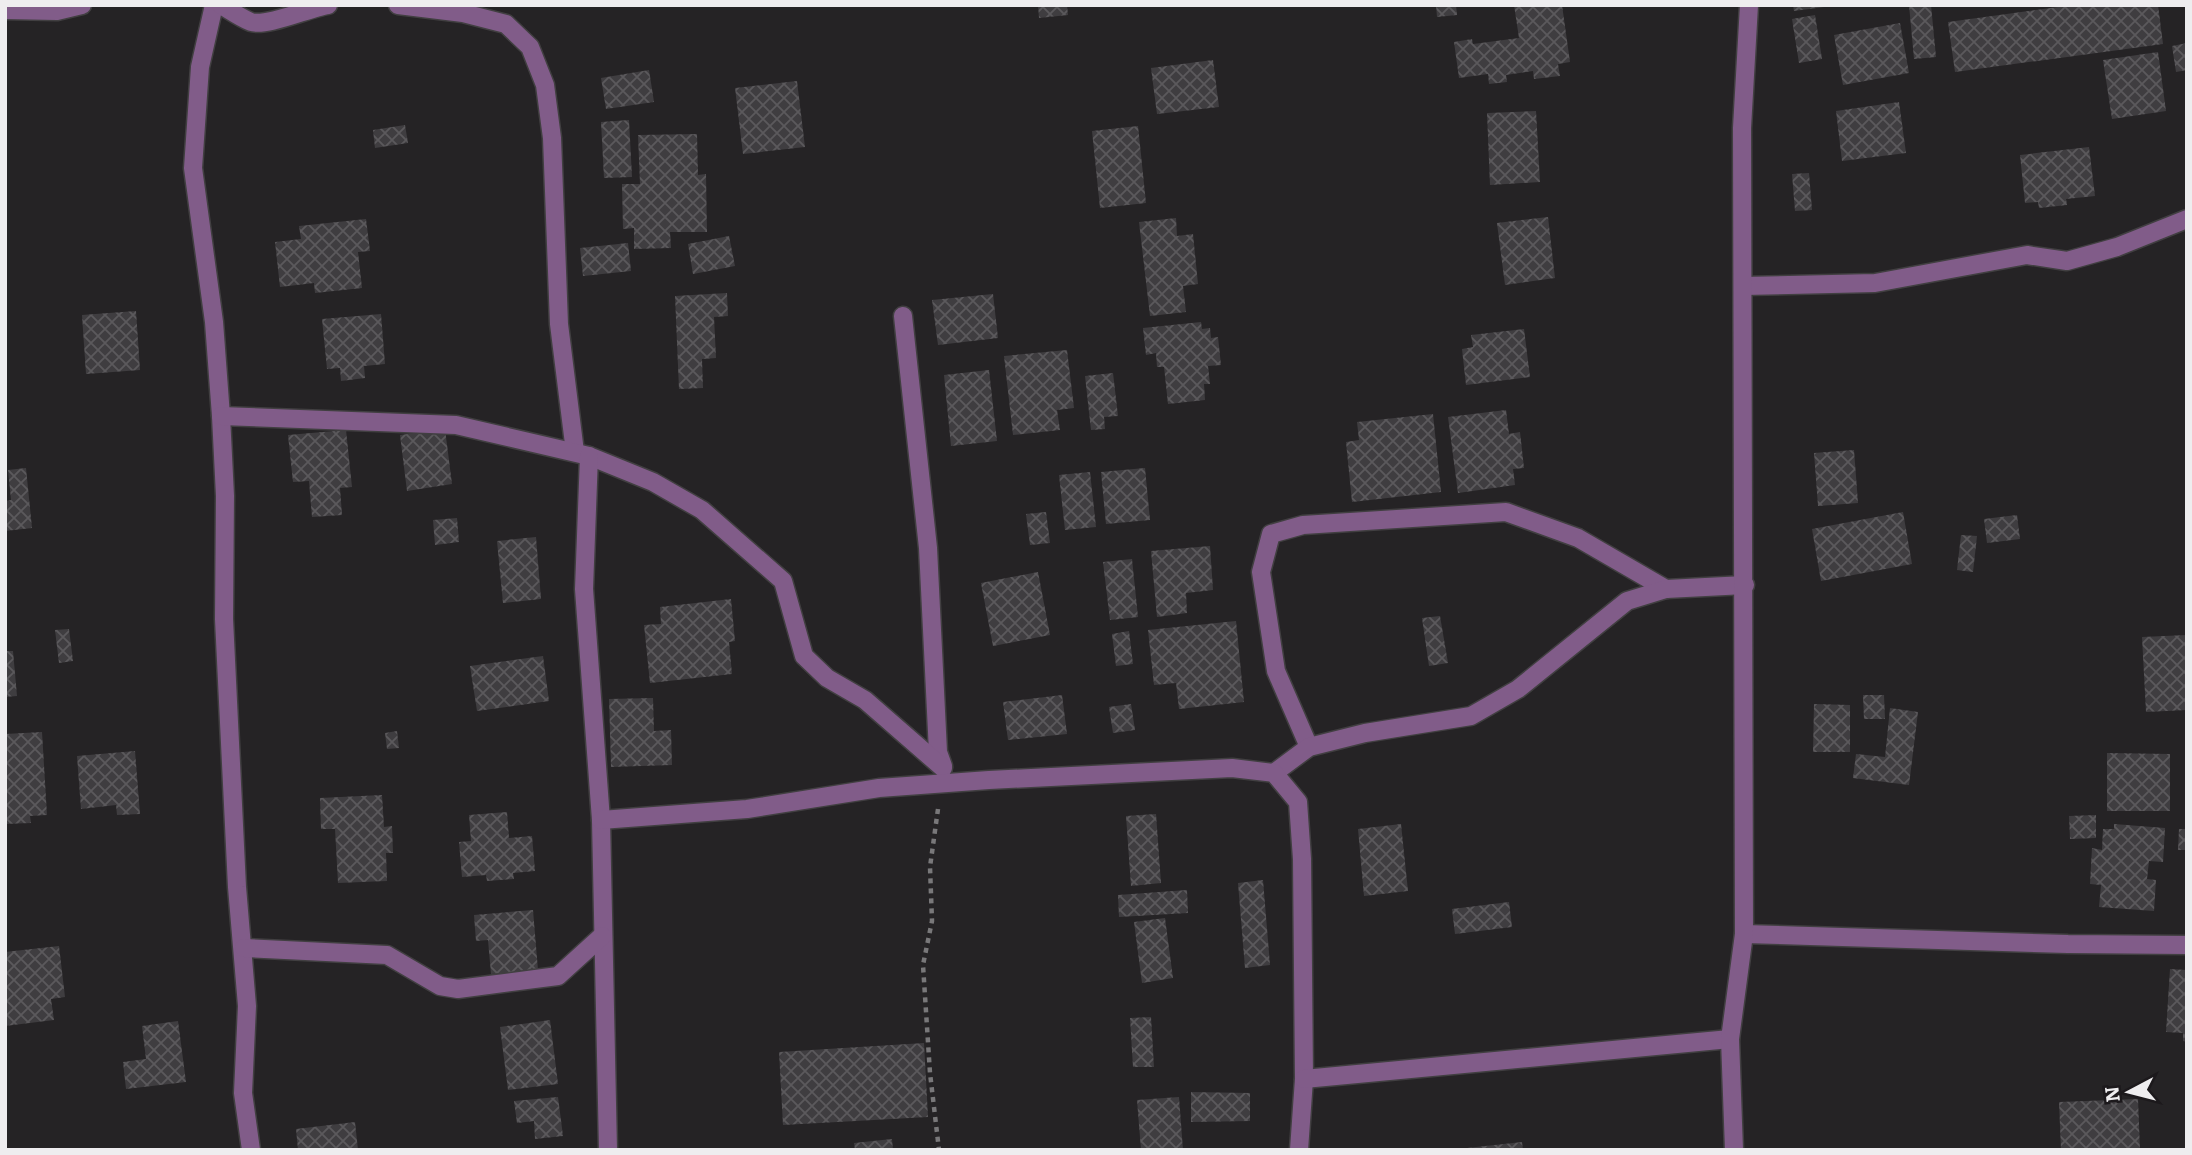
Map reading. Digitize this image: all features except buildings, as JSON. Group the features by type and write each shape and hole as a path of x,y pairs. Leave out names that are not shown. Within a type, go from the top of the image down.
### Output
{"street":[{"path":"5,10 57,10 82,5"},
{"path":"214,5 200,68 193,168 214,322 221,416 225,496 224,632 237,887 247,1006 243,1093 251,1150"},
{"path":"222,5 254,23 280,20 306,9 328,5"},
{"path":"398,5 463,13 506,24 530,47 545,85 552,138 559,324 582,454 584,589 600,820 608,1150"},
{"path":"1734,1150 1731,1039 1744,934 1742,128 1749,5"},
{"path":"1743,286 1875,283 2027,255 2067,261 2117,247 2187,219"},
{"path":"903,316 928,548 938,752 944,778"},
{"path":"221,416 456,425 582,454 653,482 702,510 783,580 804,656 827,678 865,700 944,778"},
{"path":"1309,747 1276,671 1261,572 1271,534 1303,524 1506,512 1578,538 1666,589"},
{"path":"600,820 747,809 944,778 1232,768 1274,773 1309,747 1365,733 1471,716 1518,689 1627,601 1666,589 1745,585"},
{"path":"1274,773 1298,802 1302,859 1304,1079 1299,1150"},
{"path":"1744,934 2068,944 2187,944"},
{"path":"244,948 387,955 440,986 458,989 558,976 602,936"},
{"path":"1304,1079 1731,1039"}],"path":[{"path":"939,1150 930,1073 923,965 932,921 930,867 944,778"}]}
